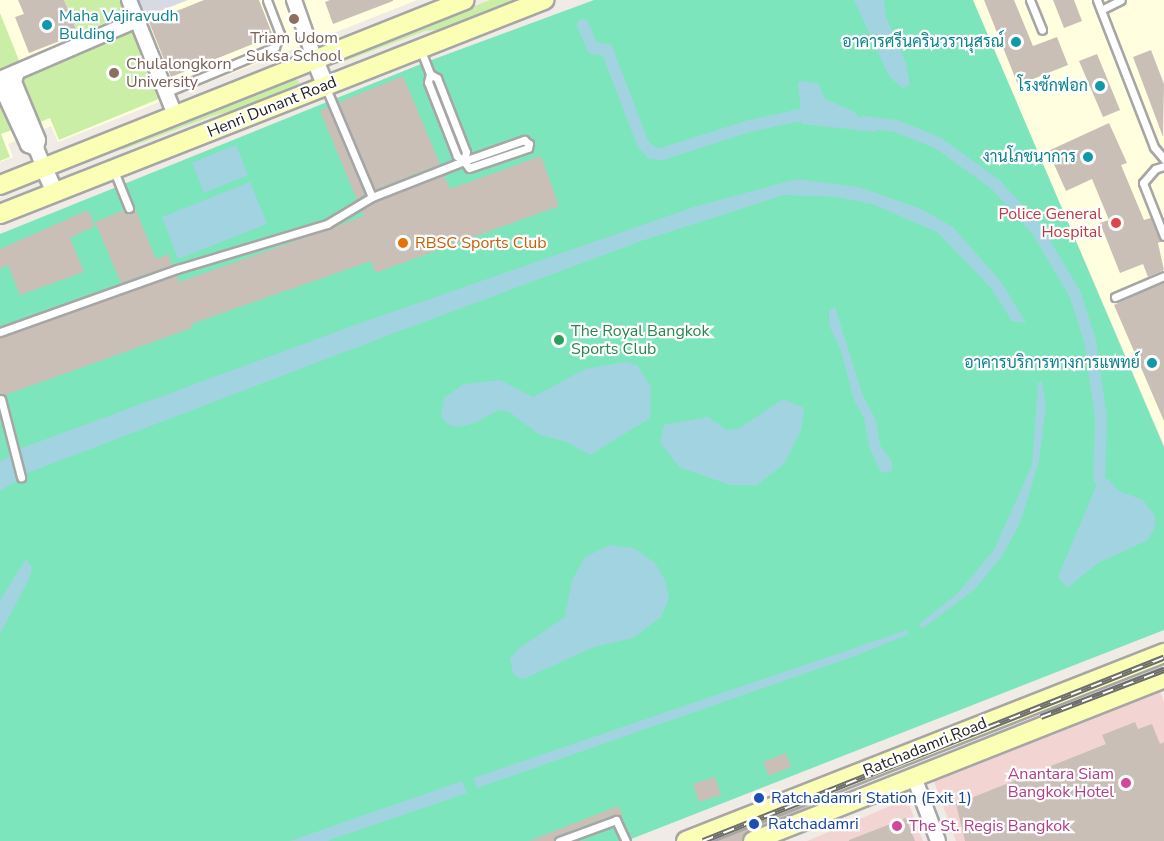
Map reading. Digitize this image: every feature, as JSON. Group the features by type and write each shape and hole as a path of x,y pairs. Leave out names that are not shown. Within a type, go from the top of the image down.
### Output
{"main road":[{"name":"Henri Dunant Road","path":"0,185 315,60 430,8 465,0"},
{"name":"Henri Dunant Road","path":"0,214 544,0"},
{"path":"1159,655 1164,680"},
{"name":"Ratchadamri Road","path":"686,841 1159,655"},
{"name":"Ratchadamri Road","path":"753,841 1164,680"},
{"path":"905,755 914,777"}],"street":[{"path":"129,0 176,115"},
{"path":"294,0 325,85"},
{"path":"0,79 137,20"},
{"path":"17,72 14,82 38,140 36,148 55,193"},
{"path":"0,84 28,145 36,148"},
{"path":"914,777 938,841"}],"lane":[{"path":"166,92 275,46 280,34 267,0"},
{"path":"1030,0 1042,30"},
{"path":"1097,0 1154,147 1164,159"},
{"path":"1101,10 1121,0"},
{"path":"0,332 156,274 327,224 372,197 464,161 524,140 529,144 528,148 469,168 464,161 462,142 437,78 430,74 419,48"},
{"path":"325,85 372,197"},
{"path":"1164,166 1155,169 1143,183 1164,236"},
{"path":"113,169 129,208"},
{"path":"1115,297 1164,276"},
{"path":"1,399 16,448 21,477"},
{"path":"559,841 616,820 626,841"}],"shaded area":[{"name":"Chulalongkorn University","path":"0,0 417,0 58,142 51,126 8,144 13,157 0,162"},
{"path":"129,0 188,0 137,20"},
{"name":"Police General Hospital","path":"972,0 1164,0 1164,445"},
{"name":"Anantara Siam Bangkok Hotel","path":"1160,691 1164,703 1164,841 956,841 933,779"},
{"path":"907,799 923,841 807,841"}],"green space":[{"path":"64,0 122,0 127,14 78,34"},
{"path":"490,0 523,0 449,29 425,31 337,64 337,60"},
{"name":"The Royal Bangkok Sports Club","path":"594,0 973,0 1164,447 1164,630 626,841 0,841 0,234 426,62"},
{"path":"0,13 20,63 0,71"},
{"path":"137,24 166,96 59,140 50,118 33,125 17,83 23,72"},
{"path":"294,77 300,83 256,105 212,116 122,150 121,148"},
{"path":"0,87 17,128 1,134 10,157 0,161"}],"water":[{"path":"854,0 884,0 886,17 906,63 910,85 902,88 889,76"},
{"path":"802,81 818,83 825,99 855,112 860,119 878,121 877,132 802,124 798,83"},
{"path":"236,145 248,175 204,193 192,163"},
{"path":"797,179 859,187 921,209 953,227 1002,283 1026,323 1012,321 990,287 937,232 872,204 835,197 784,195 644,240 397,332 30,472 0,491 0,462 22,448 355,325 694,207"},
{"path":"250,182 267,224 178,259 162,217"},
{"path":"835,307 863,396 876,420 880,445 892,462 892,470 887,473 880,471 869,446 864,418 854,400 841,351 829,325 829,310"},
{"path":"625,362 637,365 651,387 650,418 590,455 567,442 540,435 509,412 499,410 472,424 456,427 447,424 441,416 444,398 464,384 500,380 533,397 585,369"},
{"path":"1042,381 1046,405 1039,461 1020,523 1002,556 975,589 922,629 919,624 957,594 994,550 1032,465 1038,383"},
{"path":"783,399 804,408 801,430 784,464 757,485 730,485 679,467 660,442 664,425 708,417 727,430 738,429"},
{"path":"1099,479 1108,479 1119,491 1143,500 1155,516 1155,527 1148,540 1098,563 1067,588 1058,577"},
{"path":"610,545 634,548 655,563 665,580 669,598 661,617 633,638 594,647 522,679 513,674 510,659 518,649 565,617 572,580 585,557"},
{"path":"26,559 32,568 30,577 0,634 0,600"},
{"path":"907,630 909,634 855,656 477,788 473,778"},
{"path":"462,781 467,793 327,841 290,841"}],"building":[{"name":"Maha Vajiravudh Bulding","path":"18,0 64,0 78,34 29,53 15,17 24,14"},
{"path":"204,0 259,0 273,36 171,77 149,22"},
{"path":"330,0 393,1 333,24 325,2"},
{"name":"อาคารศรีนครินวรานุสรณ์","path":"984,0 1014,0 1033,46 1057,37 1068,65 1018,85"},
{"path":"1053,0 1074,0 1082,21 1064,28"},
{"path":"1151,50 1164,84 1163,137 1133,57"},
{"name":"โรงซักฟอก","path":"1097,54 1120,110 1103,117 1079,61"},
{"path":"403,76 440,164 375,190 338,103"},
{"path":"328,107 365,195 357,200 320,111"},
{"path":"1109,123 1127,163 1121,165 1144,220 1151,218 1162,241 1158,243 1164,270 1148,277 1143,264 1120,273 1100,223 1109,220 1092,179 1066,191 1048,151"},
{"path":"541,156 559,206 375,273 371,261 191,324 192,328 5,395 0,394 0,338 176,275 179,282 329,229 364,216 361,210 374,202 444,175 450,189"},
{"path":"135,208 156,259 168,254 172,265 121,283 95,222 124,210 131,213"},
{"path":"88,210 95,226 70,238 84,272 20,295 8,265 0,269 0,249"},
{"name":"อาคารบริการทางการแพทย์","path":"1164,282 1164,421 1114,305"},
{"name":"Anantara Siam Bangkok Hotel","path":"1135,722 1138,729 1152,724 1160,744 1164,742 1164,841 965,841 956,804 1106,744 1102,735"},
{"path":"786,753 791,767 769,776 763,762"},
{"path":"715,777 721,795 699,802 693,784"},
{"path":"875,779 749,831 742,841 717,841"},
{"path":"618,806 623,815 614,815 557,836 553,841 529,841"},
{"name":"The St. Regis Bangkok","path":"906,818 915,841 849,841 849,840"}],"waterway":[{"path":"583,25 593,48 607,50 643,144 652,153 662,154 750,126 805,114 817,116"},
{"path":"864,122 896,126 938,143 995,184 1037,230 1075,294 1090,341 1101,418 1099,479"}],"railway":[{"path":"703,841 1164,658"},
{"path":"1041,717 1164,670"}],"place":[{"name":"Triam Udom Suksa School","path":"294,19"},
{"name":"Maha Vajiravudh Bulding","path":"47,25"},
{"name":"อาคารศรีนครินวรานุสรณ์","path":"1016,42"},
{"name":"Chulalongkorn University","path":"114,73"},
{"name":"โรงซักฟอก","path":"1100,86"},
{"name":"งานโภชนาการ","path":"1088,157"},
{"name":"Police General Hospital","path":"1116,223"},
{"name":"RBSC Sports Club","path":"403,243"},
{"name":"The Royal Bangkok Sports Club","path":"559,340"},
{"name":"อาคารบริการทางการแพทย์","path":"1152,363"},
{"name":"Anantara Siam Bangkok Hotel","path":"1126,783"},
{"name":"Ratchadamri Station (Exit 1)","path":"759,798"},
{"name":"Ratchadamri","path":"754,824"},
{"name":"The St. Regis Bangkok","path":"897,826"}]}
